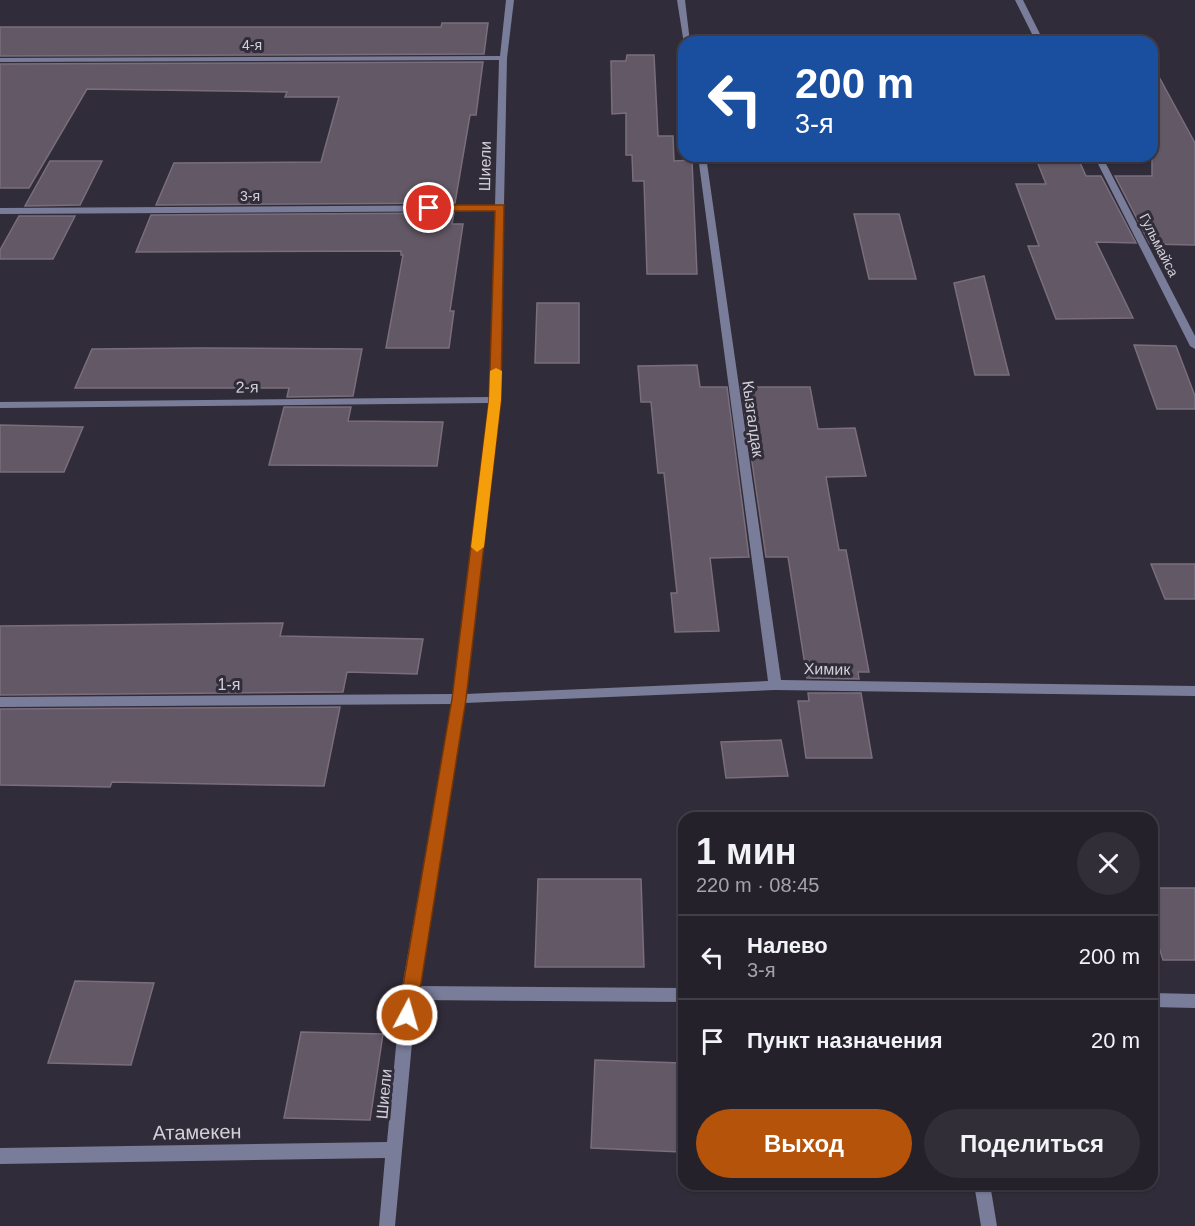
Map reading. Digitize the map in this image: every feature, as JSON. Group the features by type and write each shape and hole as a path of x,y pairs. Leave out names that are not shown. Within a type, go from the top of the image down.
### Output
{"street":[{"name":"Шиели","path":"387,1226 409,993 459,699 495,400 503,58 510,0"},
{"path":"681,0 686,36"},
{"path":"1019,0 1037,36"},
{"name":"4-я","path":"0,60 503,58"},
{"name":"Кызгалдак","path":"703,162 775,685"},
{"name":"Гульмайса","path":"1101,162 1195,346"},
{"name":"3-я","path":"0,211 500,208"},
{"name":"2-я","path":"0,405 495,400"},
{"name":"Химик","path":"459,699 775,685 1195,691"},
{"name":"1-я","path":"0,702 459,699"},
{"path":"409,993 678,995"},
{"path":"1158,1000 1195,1000"},
{"name":"Атамекен","path":"0,1156 395,1150"},
{"path":"983,1190 989,1226"}],"building":[{"path":"442,23 488,23 484,54 0,56 0,27 441,27"},
{"path":"627,55 654,55 658,136 673,136 674,161 692,162 697,274 647,274 644,181 633,181 632,155 626,155 626,113 612,114 611,61 626,61"},
{"path":"483,62 476,115 470,115 455,203 156,205 174,163 321,162 339,97 285,97 287,92 87,89 29,188 0,188 0,64"},
{"path":"1158,75 1195,143 1195,245 1150,244 1115,176 1152,176 1152,162 1158,162"},
{"path":"50,161 102,161 80,205 25,206"},
{"path":"1037,162 1080,162 1086,176 1101,176 1136,243 1096,242 1133,318 1056,319 1028,246 1039,246 1016,184 1046,184"},
{"path":"454,213 452,224 463,224 450,311 454,311 449,348 386,348 403,255 401,251 136,252 151,215"},
{"path":"854,214 899,214 916,279 869,279"},
{"path":"19,216 75,216 53,259 0,259 0,250"},
{"path":"984,276 1009,375 975,375 954,283"},
{"path":"537,303 579,303 579,363 535,363"},
{"path":"1134,345 1176,346 1195,396 1195,409 1157,409"},
{"path":"92,349 362,349 353,396 287,397 289,388 75,388"},
{"path":"697,365 700,387 727,387 749,557 710,558 719,631 675,632 671,593 677,593 664,473 658,473 651,402 641,402 638,366"},
{"path":"741,387 810,387 818,429 855,428 866,476 826,477 839,550 846,550 869,672 858,672 859,679 807,678 788,557 766,557"},
{"path":"284,407 351,407 348,421 443,422 437,466 269,465"},
{"path":"0,425 83,427 64,472 0,472"},
{"path":"1151,564 1195,564 1195,599 1165,599"},
{"path":"283,623 280,636 423,639 417,674 347,672 343,692 0,695 0,626"},
{"path":"808,693 861,693 872,758 806,758 798,701 809,701"},
{"path":"340,707 324,786 112,782 110,787 0,785 0,709"},
{"path":"781,740 788,776 726,778 721,742"},
{"path":"538,879 641,879 644,967 535,967"},
{"path":"1158,888 1195,888 1195,960 1163,960 1158,944"},
{"path":"75,981 154,983 131,1065 48,1063"},
{"path":"301,1032 383,1034 370,1120 284,1118"},
{"path":"595,1060 678,1063 678,1152 591,1148"}],"slow traffic":[{"path":"477,547 495,400 496,371"}],"route":[{"path":"407,1015 459,699 495,400 500,208 429,208"}]}
